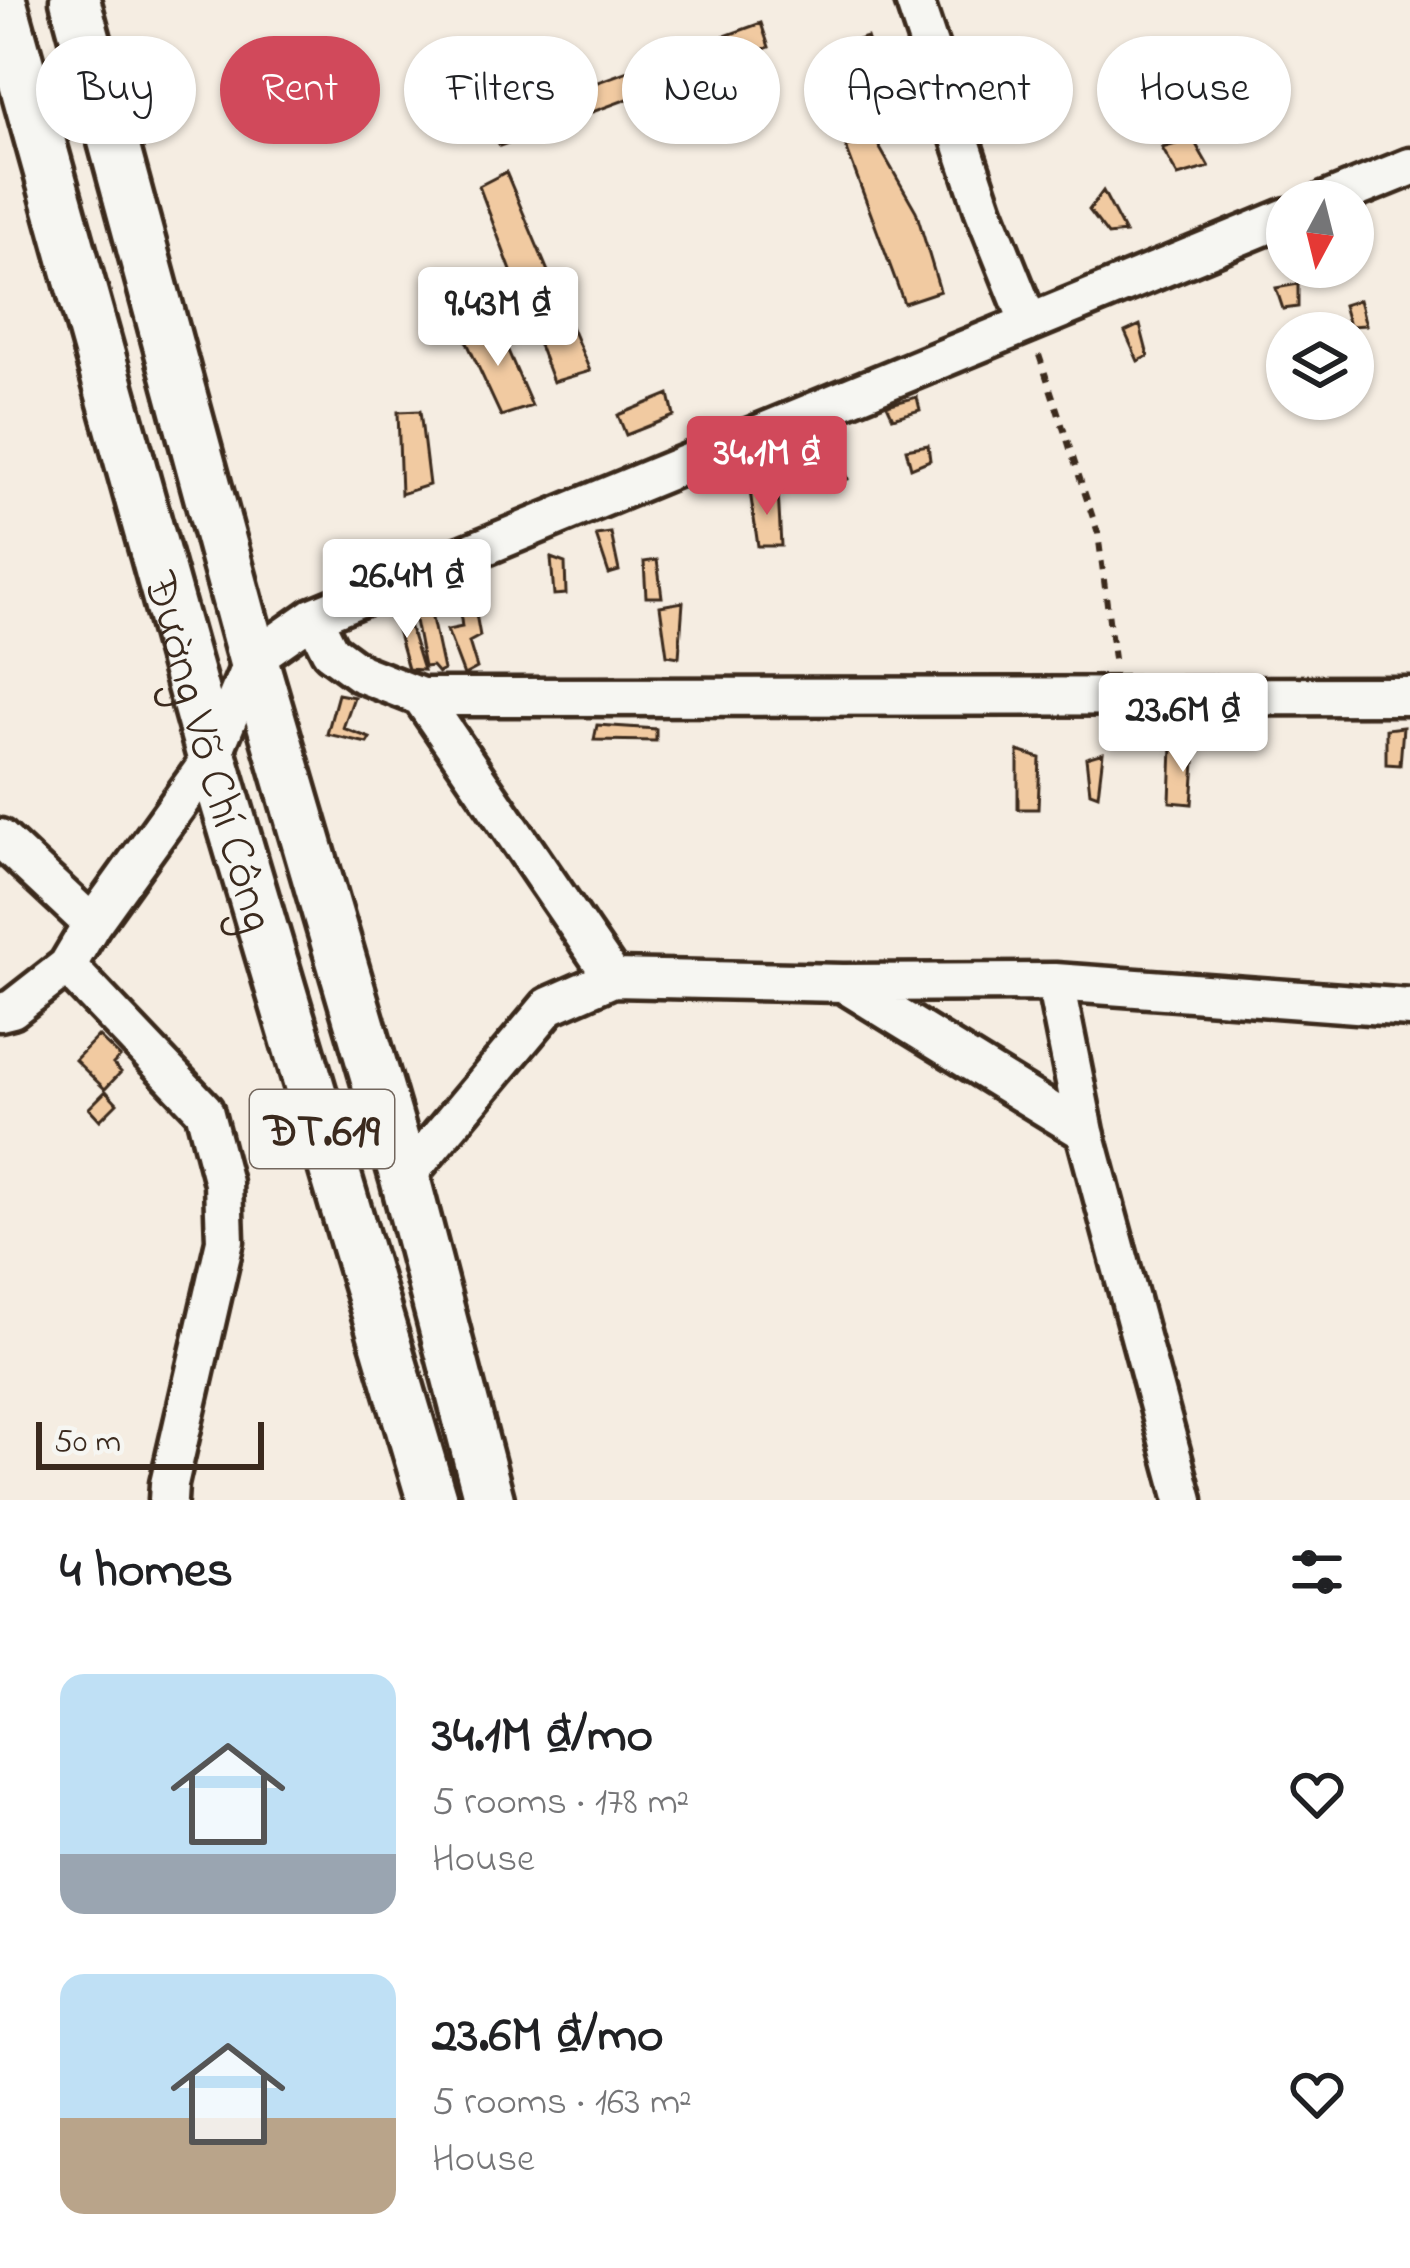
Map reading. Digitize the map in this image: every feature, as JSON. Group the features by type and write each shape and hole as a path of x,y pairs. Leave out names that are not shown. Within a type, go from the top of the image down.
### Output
{"main road":[{"name":"Đường Võ Chí Công","path":"2,0 212,757 433,1500"},
{"name":"Đường Võ Chí Công","path":"75,0 254,659 405,1178 489,1500"}],"street":[{"path":"914,0 984,211 1028,323"},
{"path":"1374,182 1410,167"},
{"path":"0,1012 12,1009 67,966 212,757 254,659 313,616 1266,226"},
{"path":"313,616 330,651 360,673 421,697 1410,696"},
{"path":"421,697 613,978"},
{"path":"0,838 92,924"},
{"path":"67,966 203,1110 224,1184 225,1241 168,1500"},
{"path":"405,1178 549,1006 613,978 1055,982 1410,1008"},
{"path":"1055,982 1085,1132 1184,1500"},
{"path":"843,983 1085,1132"}],"path":[{"path":"1028,323 1098,533 1119,694"}],"building":[{"path":"761,23 765,36 725,36"},
{"path":"622,73 622,101 598,110 598,82"},
{"path":"878,144 916,211 940,291 904,303 846,147"},
{"path":"1196,144 1209,167 1178,176 1162,148"},
{"path":"506,172 590,371 553,382 479,186"},
{"path":"1103,191 1125,233 1108,235 1089,210"},
{"path":"1276,288 1298,288 1298,307 1283,309"},
{"path":"1359,300 1362,312 1345,312 1343,305"},
{"path":"496,323 532,406 501,416 463,334"},
{"path":"1140,325 1148,356 1138,361 1125,332"},
{"path":"669,394 674,416 626,435 618,415"},
{"path":"917,397 920,410 893,418 887,405"},
{"path":"420,411 429,485 401,494 398,412"},
{"path":"837,444 848,479 827,485 822,447"},
{"path":"928,445 930,460 911,468 906,449"},
{"path":"750,491 778,491 781,546 758,546"},
{"path":"611,533 619,571 609,574 596,535"},
{"path":"551,558 565,563 566,594 554,595"},
{"path":"657,560 662,597 646,597 644,562"},
{"path":"472,592 480,636 469,642 477,668 464,675 447,630 462,627 458,596"},
{"path":"683,602 679,657 667,655 660,606"},
{"path":"399,609 406,615 423,670 408,669 392,612"},
{"path":"430,609 443,670 438,673 432,666 424,667 413,610"},
{"path":"338,694 354,697 343,728 370,738 367,743 327,734"},
{"path":"597,725 656,729 656,741 594,740"},
{"path":"1403,727 1400,765 1386,764 1386,729"},
{"path":"1172,746 1196,748 1192,804 1170,802"},
{"path":"1018,751 1040,758 1038,809 1018,809"},
{"path":"1103,753 1098,795 1090,792 1086,758"},
{"path":"98,1036 120,1057 113,1064 121,1072 105,1089 75,1060"},
{"path":"106,1091 117,1103 100,1120 89,1108"}]}
